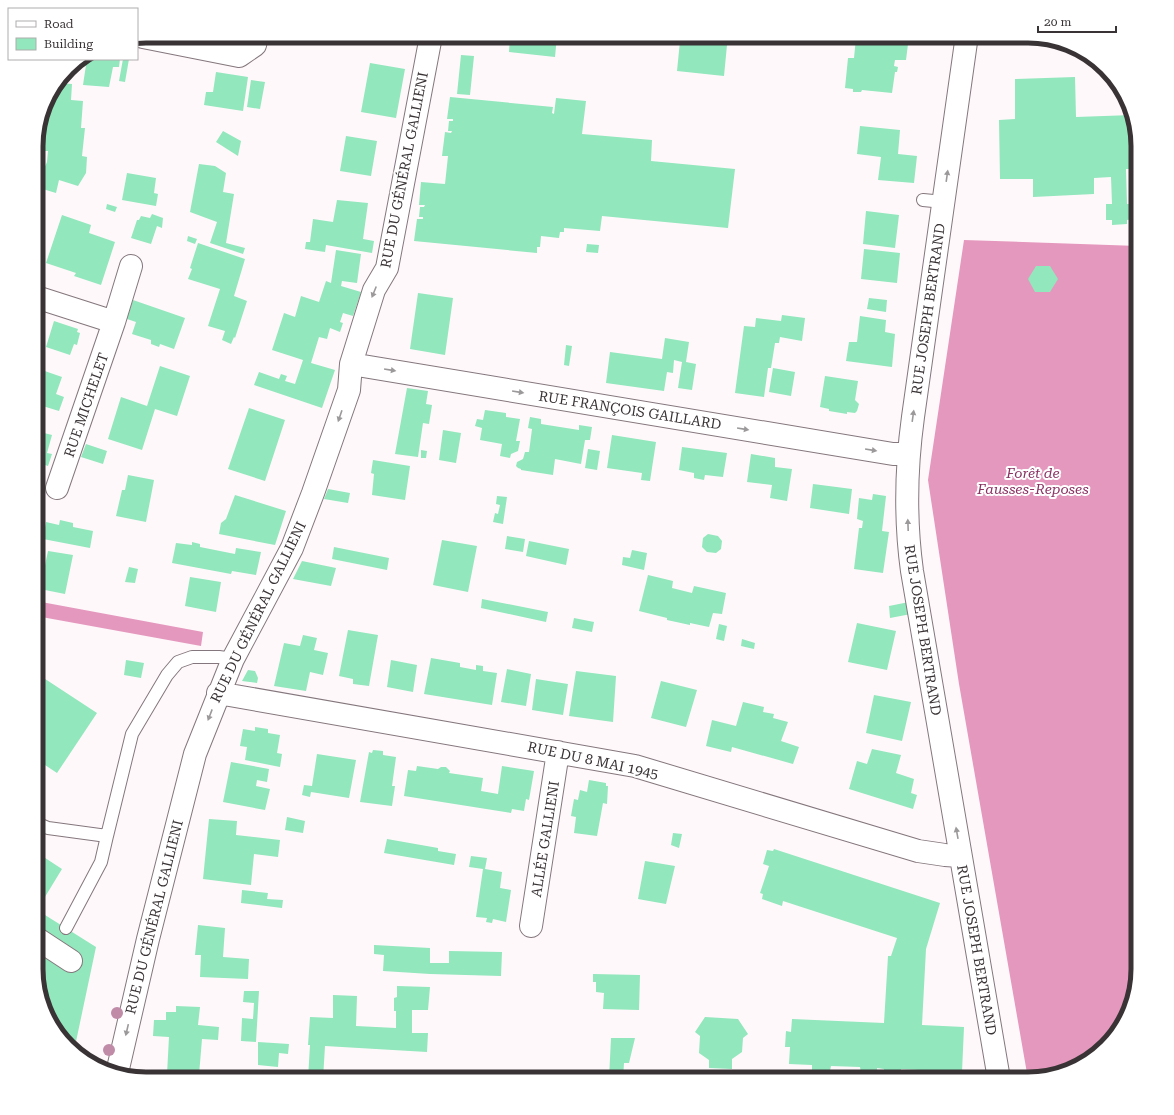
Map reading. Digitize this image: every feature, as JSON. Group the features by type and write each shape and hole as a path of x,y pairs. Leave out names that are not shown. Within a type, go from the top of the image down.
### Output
{"street":[{"path":"173,43 239,56 254,43"},
{"name":"RUE DU GÉNÉRAL GALLIENI","path":"118,1068 179,814 195,754 218,693 233,659 292,548 349,390 351,364 374,290 387,268 430,43"},
{"name":"RUE JOSEPH BERTRAND","path":"965,43 934,201 908,454 907,490 910,557 998,1072"},
{"name":"RUE MICHELET","path":"57,488 114,322 131,266"},
{"path":"43,299 114,322"},
{"name":"RUE FRANÇOIS GAILLARD","path":"351,364 893,454 908,454"},
{"name":"RUE DU 8 MAI 1945","path":"218,693 635,766 918,851 960,856"},
{"name":"ALLÉE GALLIENI","path":"531,926 558,752"},
{"path":"43,943 71,961"}],"lane":[{"path":"66,928 101,862 132,734 167,675 178,662 192,657 219,656 233,659"},
{"path":"43,826 48,828 107,836"}],"green space":[{"name":"Forêt de Fausses-Reposes","path":"964,240 1131,246 1131,976 1129,989 1123,1008 1114,1026 1101,1042 1085,1055 1074,1061 1048,1070 1027,1072 959,684 928,480"},
{"path":"43,602 203,632 201,646 43,617"}],"building":[{"path":"510,43 556,43 555,57 509,52"},
{"path":"680,43 737,43 737,45 727,45 724,76 677,71"},
{"path":"856,43 908,43 906,60 895,60 894,66 898,67 897,72 895,72 892,93 862,90 861,92 853,92 853,89 845,88 848,58 854,58"},
{"path":"461,55 474,56 470,95 457,94"},
{"path":"89,60 120,60 119,67 113,67 109,87 83,85 86,65 83,65"},
{"path":"123,60 129,60 125,82 119,81"},
{"path":"370,63 405,69 396,118 361,112"},
{"path":"216,72 248,77 243,111 204,105 206,92 213,92"},
{"path":"1075,77 1076,117 1126,115 1131,139 1131,169 1126,169 1127,204 1131,204 1131,219 1127,220 1127,224 1112,225 1112,220 1106,220 1106,204 1112,204 1111,177 1094,178 1094,194 1033,197 1033,179 1000,179 999,120 1015,119 1015,79"},
{"path":"251,80 265,82 260,109 247,107"},
{"path":"65,83 72,84 71,100 83,101 81,128 85,128 82,156 87,157 86,173 78,186 59,180 56,193 43,189 43,171 47,162 48,151 43,151 45,127 48,113 57,94"},
{"path":"450,97 553,107 552,113 554,114 556,98 586,101 582,134 652,140 651,161 735,169 728,228 602,216 600,231 564,228 564,232 560,232 559,238 541,236 540,247 537,247 537,253 414,241 417,219 423,219 423,217 419,217 420,207 424,207 425,205 419,205 421,182 445,184 448,156 442,156 445,132 451,133 452,131 448,131 449,121 453,121 453,119 447,119"},
{"path":"860,126 900,130 898,154 917,156 914,183 878,180 881,157 857,154"},
{"path":"223,131 241,141 238,156 216,142"},
{"path":"346,136 377,141 371,176 340,171"},
{"path":"199,164 215,166 226,173 223,192 234,194 226,243 245,248 243,254 210,243 217,222 190,212"},
{"path":"127,173 156,178 154,193 158,194 156,206 122,200"},
{"path":"337,200 368,203 363,239 374,241 372,253 326,245 325,252 305,249 306,242 310,242 313,219 333,222"},
{"path":"107,204 117,207 115,212 106,209"},
{"path":"866,211 899,215 895,248 863,244"},
{"path":"152,214 163,218 162,228 157,226 151,244 131,238 137,220 139,220 141,216 150,218"},
{"path":"62,215 91,225 89,233 115,242 101,285 74,276 76,273 46,263"},
{"path":"188,236 197,239 195,244 187,241"},
{"path":"198,243 245,259 234,296 247,301 235,338 234,337 231,344 222,340 225,331 208,326 220,289 188,279"},
{"path":"587,244 599,245 598,253 586,252"},
{"path":"864,249 900,253 897,283 861,279"},
{"path":"336,250 361,254 357,283 342,281 341,286 361,292 353,316 343,313 340,322 343,323 340,332 330,328 327,339 319,337 311,363 335,370 322,408 254,385 259,372 279,379 281,374 287,376 285,381 295,384 303,360 272,350 284,313 295,317 301,296 319,302 326,281 331,283"},
{"path":"1036,266 1050,266 1058,279 1050,292 1035,292 1028,279"},
{"path":"418,293 453,298 445,355 410,349"},
{"path":"869,298 887,300 886,312 867,309"},
{"path":"133,300 185,318 174,349 160,344 159,347 151,344 151,340 132,334 136,322 127,319"},
{"path":"782,315 805,318 802,341 780,337 779,343 775,343 771,368 768,368 764,397 735,393 744,326 755,327 756,318 781,321"},
{"path":"860,316 886,320 885,332 895,334 892,367 846,361 849,342 857,342"},
{"path":"54,321 78,329 77,332 80,333 77,345 74,344 70,355 46,347"},
{"path":"665,338 689,342 686,362 696,364 692,390 678,388 682,362 674,360 673,373 667,372 664,391 606,383 610,352 662,359"},
{"path":"566,345 572,346 569,366 564,365"},
{"path":"160,366 190,376 177,416 155,409 142,450 108,439 121,397 147,406"},
{"path":"773,368 795,372 791,396 769,392"},
{"path":"43,370 62,377 56,394 64,397 59,411 43,406"},
{"path":"825,376 858,381 855,400 859,404 855,413 847,412 847,414 829,411 829,409 820,407"},
{"path":"407,388 428,391 426,404 432,405 429,424 423,423 418,457 395,454"},
{"path":"249,408 285,420 265,481 228,469"},
{"path":"485,410 506,413 506,417 520,419 516,441 520,441 518,451 511,454 510,458 500,456 502,444 480,440 482,428 475,426 477,419 483,420"},
{"path":"530,417 541,419 541,424 579,430 579,425 592,427 590,440 585,440 581,464 555,459 553,475 521,470 518,468 516,466 517,462 523,459 525,452 529,452 532,429 528,428"},
{"path":"443,430 461,433 456,463 439,460"},
{"path":"43,433 52,435 47,453 52,454 48,466 43,464"},
{"path":"612,435 656,442 650,481 641,480 642,473 607,468"},
{"path":"86,444 107,451 103,464 81,457"},
{"path":"682,447 727,453 723,477 705,475 704,480 694,478 694,473 679,470"},
{"path":"588,449 600,451 597,470 585,468"},
{"path":"421,450 427,451 426,458 421,458"},
{"path":"751,454 775,458 775,467 792,469 787,501 770,498 772,485 747,482"},
{"path":"373,460 410,466 405,500 372,495 374,474 371,473"},
{"path":"128,475 154,480 146,522 116,516 122,490 125,490"},
{"path":"813,484 852,489 849,514 810,508"},
{"path":"328,489 350,493 348,503 324,499"},
{"path":"873,494 886,496 882,531 889,532 883,573 854,569 859,528 862,528 863,521 857,519 859,498 872,500"},
{"path":"235,495 286,511 275,545 219,534 221,523 226,519"},
{"path":"497,496 507,497 503,524 493,522 495,513 498,514 500,505 496,504"},
{"path":"60,520 73,523 73,527 93,531 90,548 43,539 46,522 59,525"},
{"path":"708,534 718,536 722,541 721,549 716,553 707,552 702,547 703,538"},
{"path":"507,536 525,539 523,552 505,549"},
{"path":"442,540 477,546 468,592 433,585"},
{"path":"529,541 569,549 566,565 526,556"},
{"path":"192,542 200,544 200,547 235,554 236,548 261,552 256,575 232,571 231,574 172,563 176,543 192,545"},
{"path":"334,547 389,558 387,570 332,559"},
{"path":"632,550 647,553 644,570 622,565 623,557 630,558"},
{"path":"48,551 73,555 65,594 43,590 43,575"},
{"path":"302,561 336,568 331,586 293,579"},
{"path":"129,567 138,569 135,583 125,582"},
{"path":"648,575 673,581 672,588 692,593 694,586 726,593 722,614 713,613 709,627 667,620 667,618 639,611"},
{"path":"190,577 221,582 216,612 185,606"},
{"path":"482,599 548,612 546,622 481,608"},
{"path":"909,602 911,614 890,618 889,606"},
{"path":"574,618 594,622 592,632 572,628"},
{"path":"857,623 896,631 887,670 848,662"},
{"path":"719,624 727,626 724,641 716,639"},
{"path":"348,630 378,635 369,686 353,684 353,679 339,676"},
{"path":"303,635 317,638 314,650 328,653 323,675 310,672 306,691 274,686 284,643 300,646"},
{"path":"742,639 755,643 754,649 741,646"},
{"path":"431,658 460,663 460,667 476,670 476,665 483,666 483,671 497,673 492,705 424,694"},
{"path":"126,660 144,663 141,678 124,675"},
{"path":"391,660 417,665 413,692 387,687"},
{"path":"507,669 531,674 526,706 501,702"},
{"path":"248,670 255,671 258,678 257,683 242,681"},
{"path":"576,671 616,676 613,722 569,716"},
{"path":"43,678 97,713 57,773 43,764"},
{"path":"536,679 568,684 563,715 532,710"},
{"path":"661,681 697,690 686,727 651,718"},
{"path":"874,695 911,702 902,741 866,733"},
{"path":"743,702 764,707 763,712 774,714 773,718 788,722 781,741 799,747 793,764 732,747 731,752 706,746 712,720 736,726"},
{"path":"255,727 268,729 268,733 280,735 277,753 282,754 280,767 245,760 247,747 240,746 243,729 255,731"},
{"path":"872,749 901,755 896,773 914,779 911,793 917,795 913,809 849,789 857,761 867,764"},
{"path":"373,750 383,751 383,755 396,757 392,786 395,786 392,806 360,802 369,752 372,753"},
{"path":"317,754 356,760 349,798 311,792 310,797 302,795 304,785 312,786"},
{"path":"231,762 269,769 267,782 257,780 256,786 270,789 265,810 223,802"},
{"path":"417,766 438,769 441,767 446,767 450,771 449,773 483,778 481,791 498,794 502,766 534,771 529,800 526,799 524,811 512,809 511,813 404,796 408,770 416,771"},
{"path":"589,780 606,783 606,786 608,786 607,804 603,803 597,836 574,833 576,817 571,816 574,799 578,800 580,790 587,792"},
{"path":"287,817 305,821 303,833 285,830"},
{"path":"209,819 237,821 236,835 280,840 278,857 254,854 251,885 203,879"},
{"path":"673,833 682,834 679,848 671,845"},
{"path":"387,839 438,848 438,851 456,854 454,865 384,853"},
{"path":"774,849 940,903 926,949 922,1025 964,1027 962,1072 901,1069 901,1072 884,1072 884,1069 877,1068 877,1072 861,1072 860,1067 831,1066 830,1071 812,1070 812,1065 789,1064 790,1047 785,1047 786,1031 791,1032 792,1019 884,1023 888,956 891,956 897,938 783,901 782,906 762,899 763,894 760,893 769,866 763,864 767,850 773,851"},
{"path":"471,856 487,858 485,869 502,872 500,888 511,890 506,922 493,919 492,923 486,922 487,918 476,917 483,869 469,867"},
{"path":"43,857 62,869 43,900"},
{"path":"645,861 675,866 666,904 638,899"},
{"path":"242,890 268,893 267,899 283,900 282,908 241,903"},
{"path":"43,914 96,947 75,1044 60,1026 48,1002 43,976"},
{"path":"198,925 225,928 223,957 249,959 248,979 200,977 201,955 195,955"},
{"path":"374,945 430,948 430,963 449,963 449,951 502,952 501,976 383,971 384,955 374,954"},
{"path":"593,974 640,975 639,1010 603,1009 604,993 596,992 596,982 593,982"},
{"path":"397,986 430,987 428,1010 412,1010 412,1033 428,1033 427,1052 325,1046 323,1072 308,1072 310,1017 333,1018 333,995 357,996 356,1026 396,1028 394,998 397,997"},
{"path":"244,991 259,991 256,1042 241,1041 242,1018 253,1019 254,1003 243,1002"},
{"path":"176,1006 200,1007 198,1025 219,1027 218,1040 202,1039 199,1072 167,1072 169,1037 153,1036 154,1020 166,1020 166,1012 176,1012"},
{"path":"705,1017 738,1019 748,1034 743,1038 742,1052 732,1059 732,1069 709,1068 709,1060 699,1053 700,1036 695,1032"},
{"path":"611,1038 635,1038 629,1063 624,1063 623,1072 609,1072"},
{"path":"258,1042 289,1044 288,1054 279,1053 278,1067 258,1065"}]}
